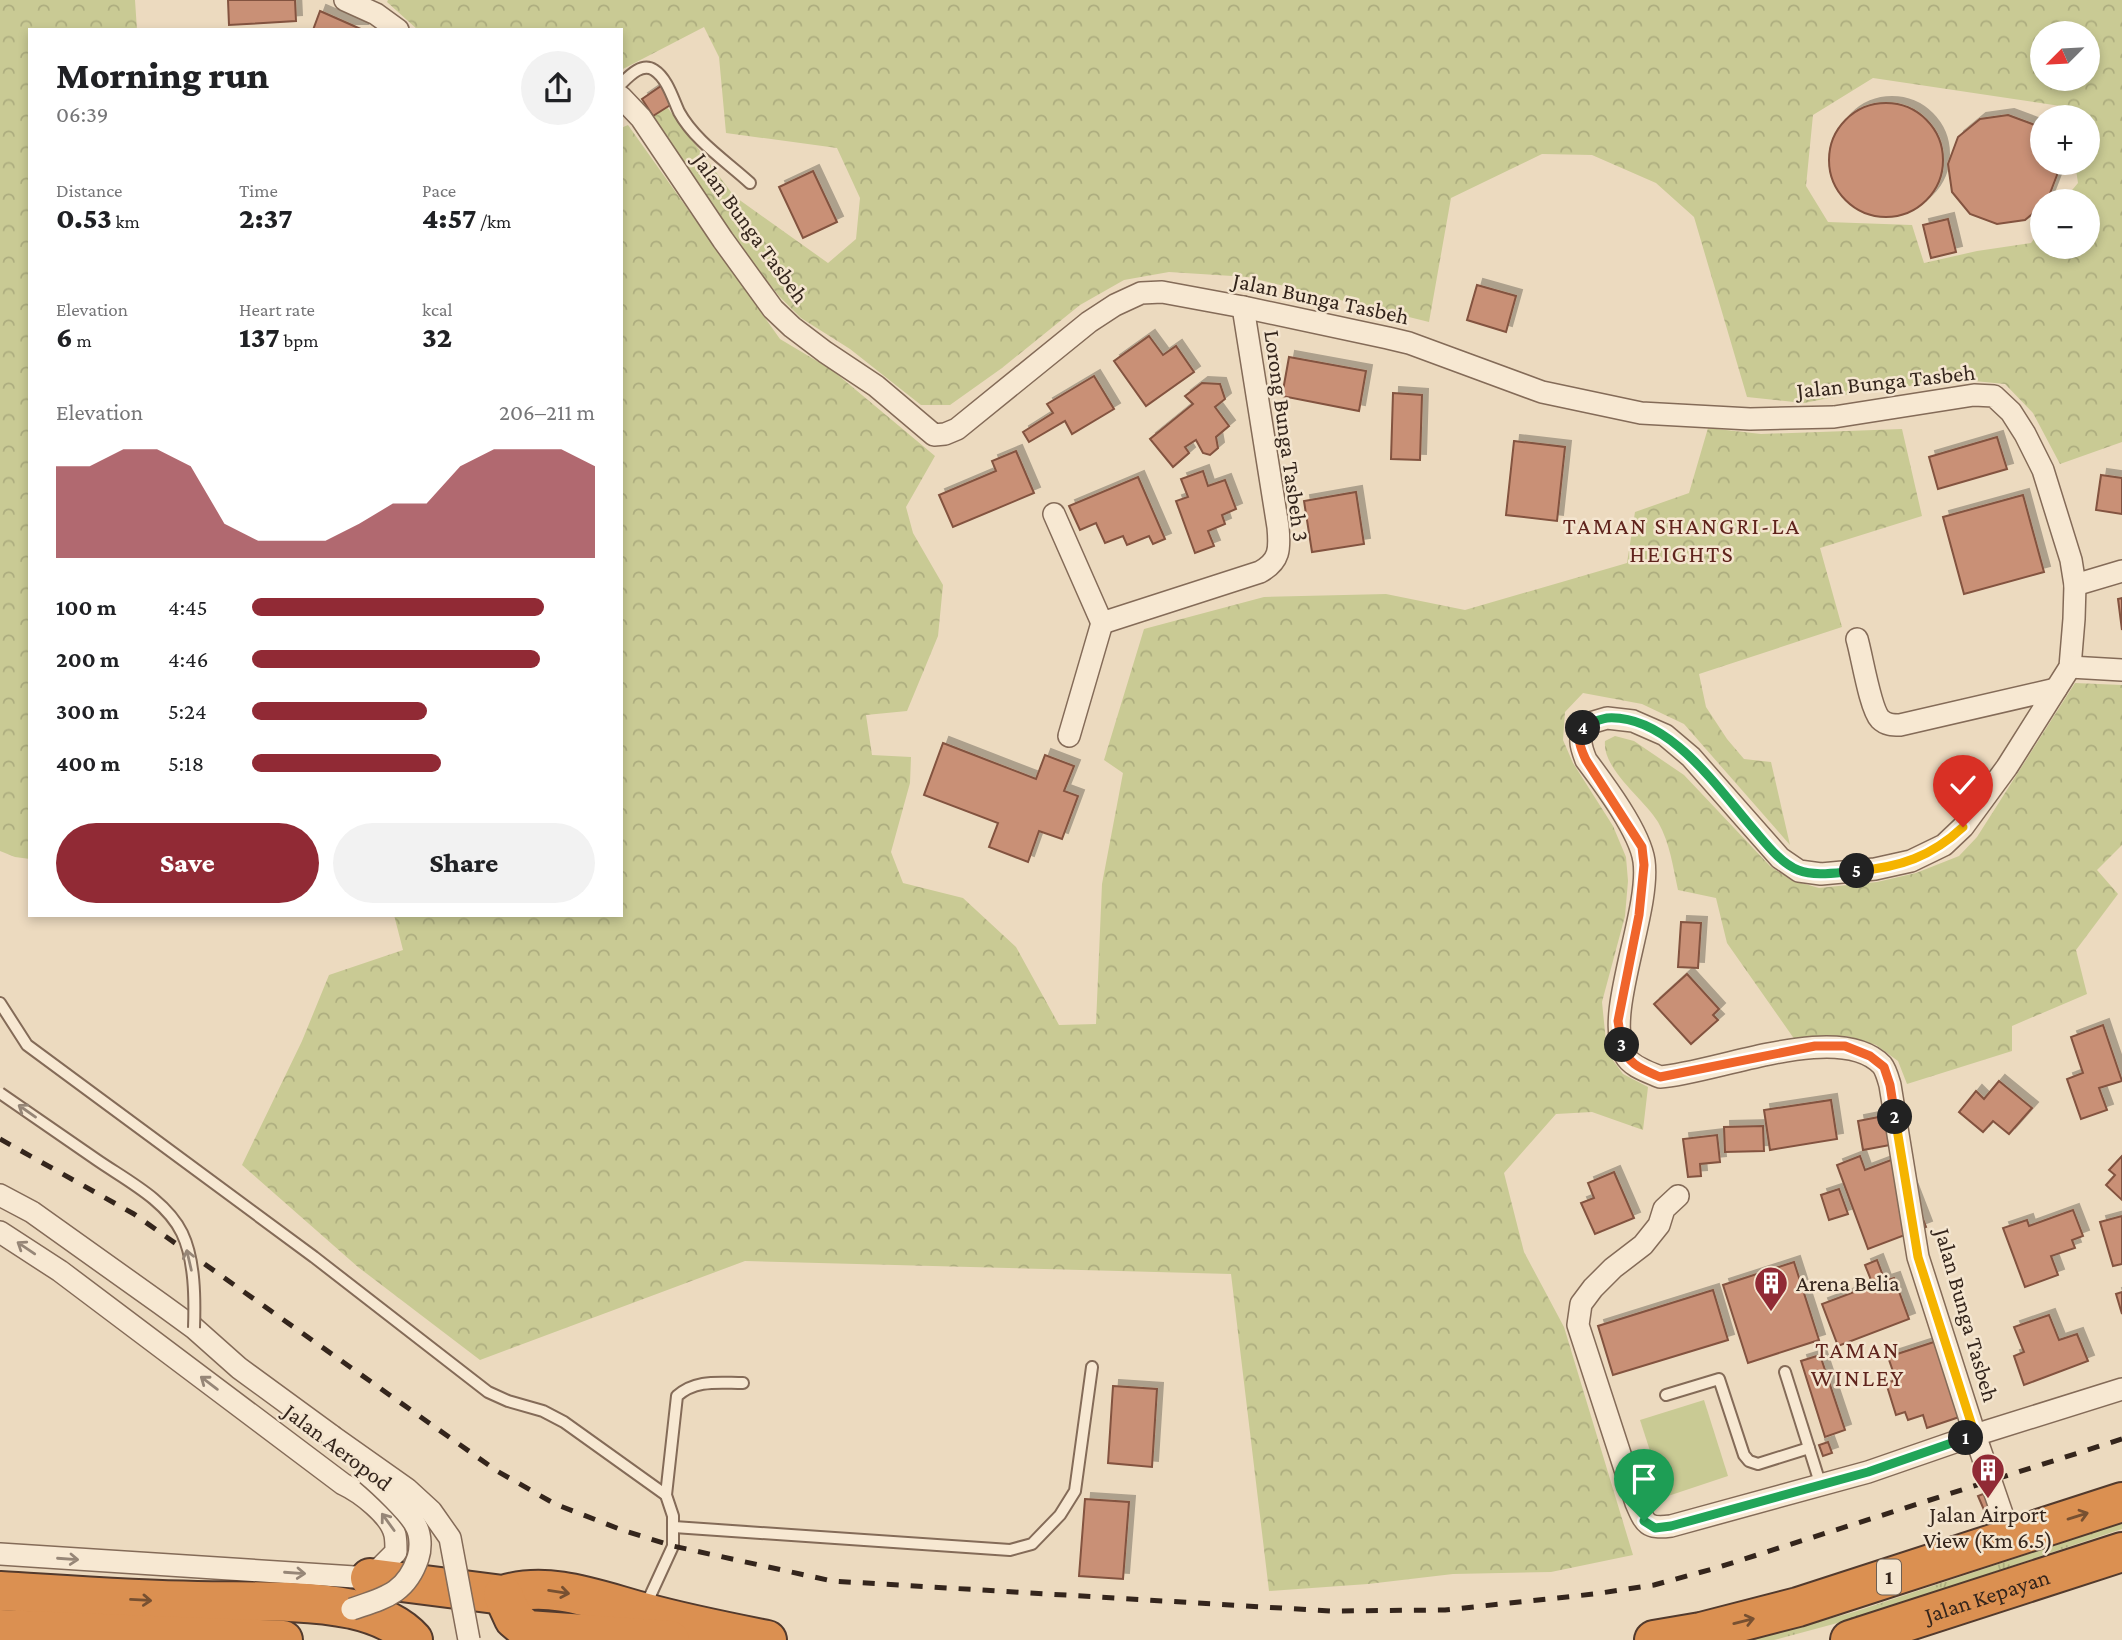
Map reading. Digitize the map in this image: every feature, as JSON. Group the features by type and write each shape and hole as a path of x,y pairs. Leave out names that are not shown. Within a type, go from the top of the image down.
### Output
{"highway":[{"name":"1","path":"1654,1640 1701,1632 1798,1607 2122,1502"},
{"name":"Jalan Kepayan","path":"1850,1640 2122,1552"},
{"path":"0,1591 146,1600 302,1604 361,1593 503,1595 521,1589 543,1590 603,1599 643,1612 767,1640"},
{"path":"361,1593 380,1619 403,1630 413,1640"},
{"path":"503,1595 514,1619 527,1630 670,1640"},
{"path":"0,1629 283,1640"}],"street":[{"path":"345,0 376,13 395,28"},
{"name":"Jalan Bunga Tasbeh","path":"623,99 641,118 773,309 792,327 876,386 934,435 957,429 1089,322 1115,305 1140,293 1162,292 1409,343 1542,392 1641,413 1750,419 1834,417 1974,395 1994,396 2011,412 2043,470 2064,537 2075,585 2070,667 2007,767 1963,827 1944,845 1911,861 1875,869 1822,874 1799,871 1780,858 1691,757 1665,735 1633,722 1607,718 1587,724 1580,734 1580,745 1586,760 1642,847 1644,865 1639,915 1618,1021 1625,1057 1639,1068 1660,1077 1815,1046 1845,1046 1870,1056 1884,1067 1890,1085 1918,1257 2010,1537"},
{"name":"Lorong Bunga Tasbeh 3","path":"1102,623 1260,572 1270,566 1277,556 1278,527 1243,307"},
{"path":"1054,514 1102,623 1069,736"},
{"path":"2075,585 2122,571"},
{"path":"1857,639 1874,707 1880,719 1890,725 1900,725 2056,689"},
{"path":"2070,667 2122,670"},
{"path":"0,1195 32,1212 194,1328 239,1368 407,1489 431,1511 450,1538 469,1640"},
{"path":"1678,1196 1664,1209 1659,1225 1643,1245 1613,1268 1593,1288 1581,1304 1578,1325 1644,1521 1655,1528 1821,1486 2122,1389"},
{"name":"Jalan Aeropod","path":"0,1232 60,1271 343,1484 365,1497 382,1514 395,1533 396,1552 361,1593"},
{"path":"0,1554 386,1597 406,1584 413,1572 419,1553 416,1525 332,1436"}],"lane":[{"path":"623,82 644,67 653,69 696,135 750,183"},
{"path":"0,1003 27,1045 314,1257 488,1392 543,1411 564,1422 666,1495"},
{"path":"0,1093 143,1192 173,1218 184,1235 192,1271 195,1294 194,1328"},
{"path":"674,1527 1021,1549 1032,1544 1060,1515 1075,1491 1092,1367"},
{"path":"1785,1373 1821,1486"},
{"path":"1666,1395 1719,1379 1744,1455 1749,1461 1758,1464 1809,1448"},
{"path":"643,1612 673,1546 674,1527 666,1495 677,1396 696,1383 743,1383"}],"green space":[{"path":"0,0 135,0 137,28 28,28 28,859 0,851"},
{"path":"2122,0 2122,442 2060,464 2033,413 2005,384 1964,380 1864,391 1804,403 1747,397 1694,217 1656,183 1592,155 1542,154 1451,198 1429,322 1248,277 1169,272 1124,280 1080,305 1002,368 950,405 921,405 850,349 801,318 779,296 740,246 653,116 667,107 734,196 828,263 856,239 860,198 837,148 726,133 719,57 704,27 623,69 623,28 416,28 387,2","holes":["1873,78 2054,105 2100,105 2100,175 2077,175 2078,183 2073,189 2100,189 2100,259 2030,259 2030,243 1924,263 1912,225 1828,222 1806,186 1813,115"]},
{"path":"628,125 780,339 832,370 935,456 906,507 913,533 943,585 938,636 907,711 866,715 872,755 911,757 910,783 891,852 903,883 963,898 1016,947 1059,1025 1096,1024 1102,884 1123,773 1104,760 1144,629 1264,597 1386,594 1465,610 1627,563 1635,512 1689,493 1708,428 1761,434 1902,429 1922,516 1820,548 1842,627 1699,674 1706,707 1727,739 1744,759 1771,762 1790,845 1684,724 1642,704 1583,693 1565,712 1563,740 1573,763 1613,826 1626,857 1628,881 1625,916 1602,1002 1607,1052 1623,1074 1648,1087 1643,1130 1592,1112 1556,1114 1504,1173 1524,1252 1564,1327 1633,1555 1551,1572 1453,1574 1368,1584 1269,1591 1231,1274 745,1261 480,1360 358,1267 242,1165 302,1041 329,975 403,950 395,917 623,917 623,127"},
{"path":"2075,683 2122,685 2122,845 2097,870 2118,894 2076,950 2087,994 2012,1026 2012,1051 1907,1084 1898,1061 1876,1045 1847,1036 1795,1040 1727,943 1716,898 1678,890 1668,847 1658,822 1617,773 1606,752 1605,741 1615,736 1634,741 1684,775 1770,866 1791,880 1819,888 1877,882 1916,873 1959,856 1977,837"},
{"path":"1704,1400 1728,1476 1665,1497 1640,1420"},
{"path":"2122,1523 2122,1529 1856,1618 1774,1640 1751,1640 1854,1612"}],"building":[{"path":"228,0 295,0 296,21 229,25"},
{"path":"320,11 358,28 314,28"},
{"path":"661,86 672,104 653,116 642,99"},
{"path":"1886,103 1908,107 1926,120 1939,138 1943,160 1939,182 1926,200 1908,213 1886,217 1864,213 1846,200 1833,182 1829,160 1833,138 1846,120 1864,107"},
{"path":"2008,115 2030,123 2030,175 2057,175 2052,189 2030,189 2030,216 2025,220 1997,224 1970,214 1952,192 1948,164 1958,137 1980,119"},
{"path":"813,171 837,222 803,238 779,187"},
{"path":"1948,219 1956,252 1931,258 1923,225"},
{"path":"1477,285 1516,296 1506,332 1467,320"},
{"path":"1149,336 1163,355 1176,346 1194,372 1146,406 1114,361"},
{"path":"1289,357 1366,371 1359,411 1282,396"},
{"path":"1094,376 1114,409 1072,434 1065,421 1029,442 1023,432 1053,413 1047,404"},
{"path":"1202,383 1220,384 1225,399 1215,407 1229,426 1216,437 1218,448 1210,455 1203,453 1196,440 1185,447 1189,453 1173,467 1150,439 1193,404 1185,396"},
{"path":"1393,393 1422,395 1420,460 1391,459"},
{"path":"1997,437 2007,469 1938,489 1929,457"},
{"path":"1514,441 1565,447 1557,521 1506,515"},
{"path":"1016,451 1034,493 953,527 939,495 996,471 992,461"},
{"path":"1203,471 1208,486 1225,480 1236,509 1222,515 1225,524 1208,531 1214,546 1195,553 1176,501 1188,497 1181,479"},
{"path":"2101,475 2122,478 2122,514 2096,510"},
{"path":"1138,477 1165,539 1153,544 1149,536 1127,545 1123,536 1105,543 1096,523 1080,530 1069,506"},
{"path":"1356,492 1364,544 1312,552 1304,501"},
{"path":"2023,495 2044,572 1964,594 1943,517"},
{"path":"2122,598 2122,630 2118,599"},
{"path":"943,743 1036,779 1045,755 1074,766 1064,791 1078,796 1062,839 1039,831 1028,862 989,847 998,823 924,795"},
{"path":"1681,922 1701,923 1698,968 1678,967"},
{"path":"1687,974 1719,1009 1713,1015 1718,1020 1691,1044 1654,1004"},
{"path":"2103,1025 2122,1081 2099,1088 2107,1110 2081,1119 2067,1079 2083,1073 2071,1037"},
{"path":"1999,1081 2032,1108 2009,1134 1993,1121 1983,1132 1959,1112 1976,1091 1984,1099"},
{"path":"1831,1100 1837,1139 1770,1150 1764,1110"},
{"path":"1884,1116 1890,1145 1863,1150 1858,1121"},
{"path":"1763,1126 1764,1151 1725,1152 1724,1127"},
{"path":"1717,1135 1720,1162 1700,1164 1701,1176 1688,1177 1683,1139"},
{"path":"1860,1156 1865,1170 1899,1157 1926,1227 1868,1249 1837,1165"},
{"path":"2122,1156 2122,1200 2106,1185 2115,1175 2109,1170"},
{"path":"1614,1172 1634,1218 1595,1234 1581,1203 1594,1198 1588,1183"},
{"path":"1839,1189 1848,1214 1829,1220 1821,1195"},
{"path":"2073,1210 2083,1236 2072,1240 2075,1248 2051,1256 2058,1275 2025,1287 2003,1228 2027,1220 2029,1226"},
{"path":"2122,1216 2122,1264 2113,1266 2100,1222"},
{"path":"1877,1260 1885,1281 1894,1278 1909,1319 1838,1346 1822,1304 1873,1285 1865,1265"},
{"name":"Arena Belia","path":"1794,1262 1819,1340 1748,1363 1723,1285"},
{"path":"1713,1290 1728,1340 1613,1375 1598,1326"},
{"path":"2122,1292 2122,1314 2116,1294"},
{"path":"2049,1315 2059,1340 2077,1334 2088,1361 2024,1385 2014,1356 2024,1352 2014,1327"},
{"path":"1943,1339 1968,1414 1927,1428 1923,1415 1908,1420 1905,1412 1896,1415 1886,1383 1896,1380 1888,1357"},
{"path":"1820,1355 1845,1430 1825,1437 1801,1361"},
{"path":"1113,1386 1157,1389 1152,1467 1108,1463"},
{"path":"1828,1442 1832,1453 1823,1456 1819,1445"},
{"name":"Jalan Airport View (Km 6.5)","path":"1993,1490 1998,1504 1984,1510 1978,1496"},
{"path":"1085,1499 1129,1502 1123,1579 1079,1576"}],"railway":[{"path":"0,1139 134,1214 497,1471 555,1504 673,1546 832,1581 1330,1611 1445,1610 1594,1594 1654,1585 1716,1568 2122,1439"}],"place":[{"name":"Arena Belia","path":"1771,1313"},
{"name":"Jalan Airport View (Km 6.5)","path":"1988,1500"}],"district":[{"name":"TAMAN SHANGRI-LA HEIGHTS","path":"1682,540"},
{"name":"TAMAN WINLEY","path":"1858,1364"}],"route":[{"path":"1644,1521 1655,1528 1671,1526 1868,1472 1975,1435 1918,1257 1890,1085 1884,1067 1870,1056 1845,1046 1815,1046 1660,1077 1639,1068 1625,1057 1618,1021 1644,883 1642,847 1586,760 1580,745 1580,734 1587,724 1607,718 1633,722 1665,735 1691,757 1780,858 1799,871 1822,874 1875,869 1911,861 1944,845 1963,827"}]}
